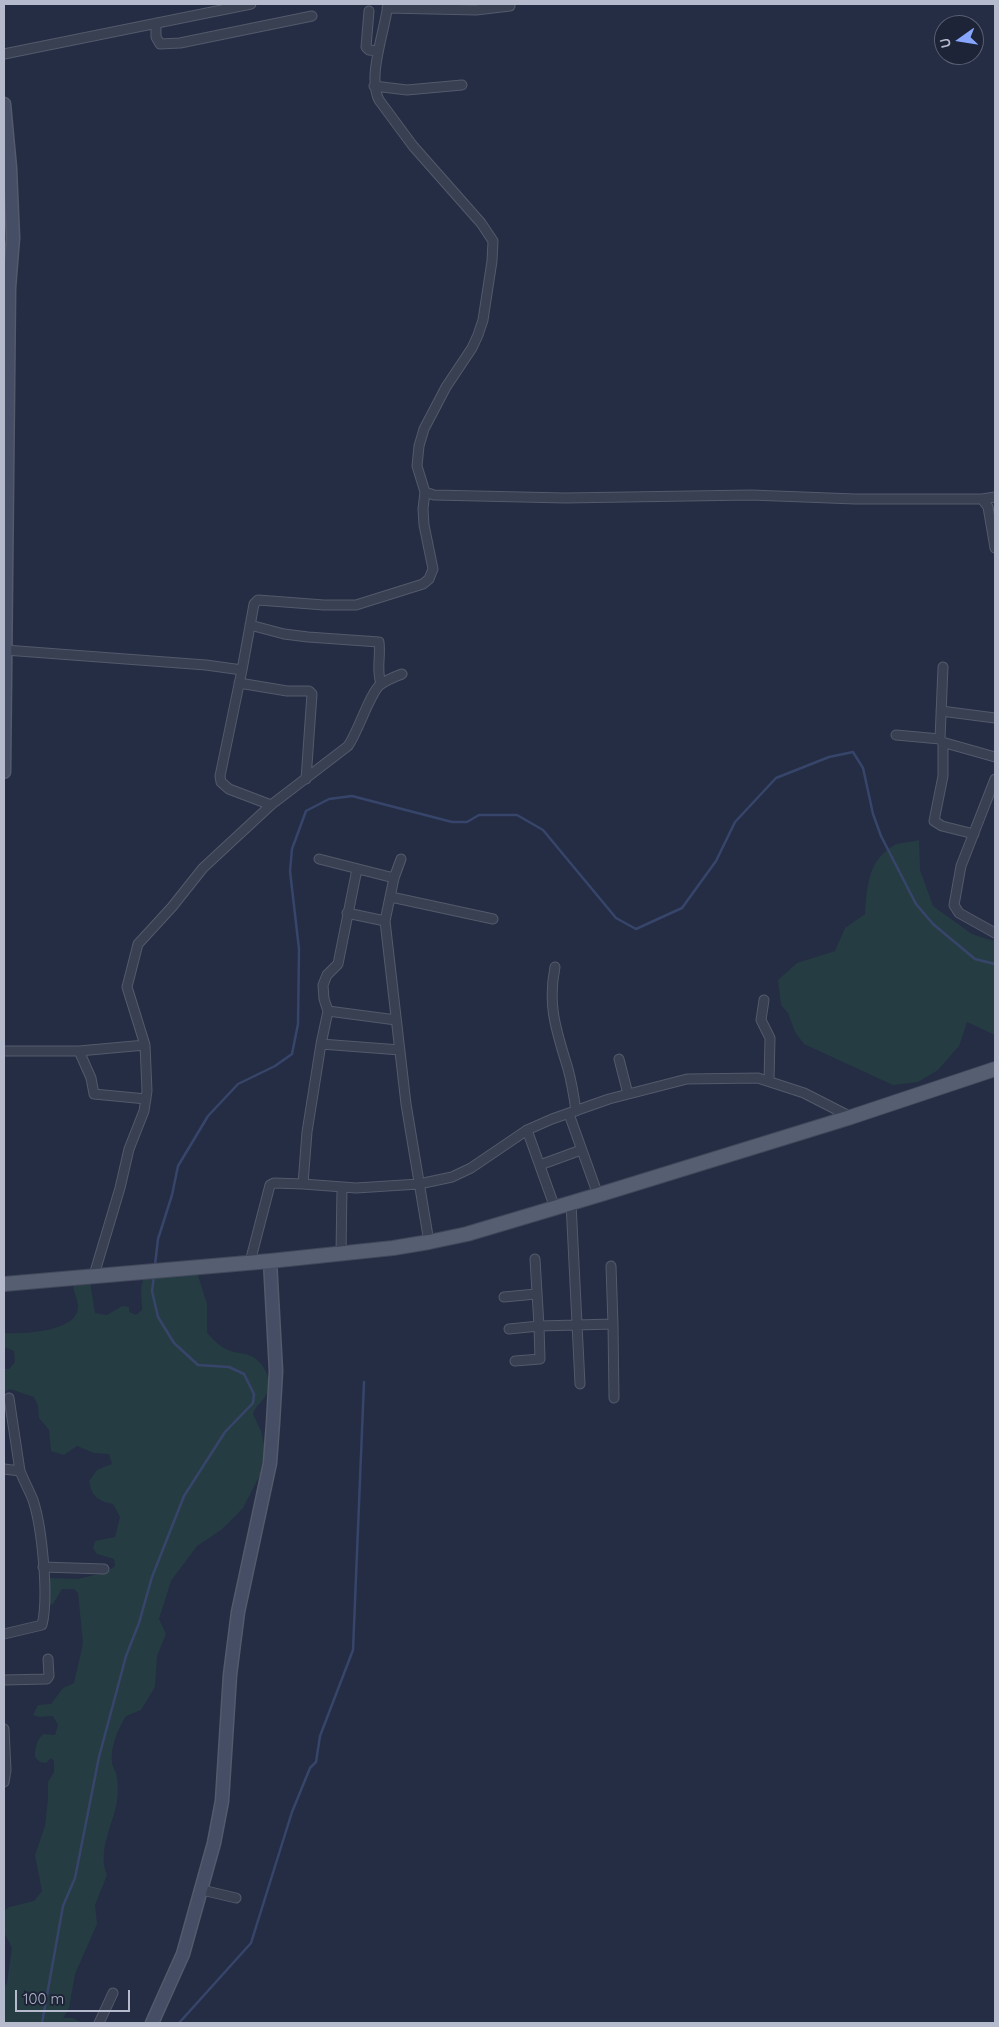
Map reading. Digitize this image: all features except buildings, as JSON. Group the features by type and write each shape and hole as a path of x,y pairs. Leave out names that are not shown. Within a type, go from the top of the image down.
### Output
{"main road":[{"path":"4,1284 341,1254 429,1242 467,1234 851,1117 995,1069"}],"street":[{"path":"4,54 251,4"},
{"path":"271,805 229,789 224,786 220,779 254,604 258,600 324,605 356,605 423,584 429,579 433,569 424,525 425,492 417,466 419,446 424,429 446,387 460,368 478,335 483,320 492,261 493,241 481,223 413,146 378,100 374,86 378,50 388,6 476,10 510,6"},
{"path":"369,11 366,47 369,50 378,50"},
{"path":"156,23 157,41 164,45 312,16"},
{"path":"374,86 407,90 462,85"},
{"path":"4,104 9,288 6,398 4,772"},
{"path":"425,492 434,495 565,498 751,496 855,499 982,499 995,497"},
{"path":"982,499 988,507 995,548"},
{"path":"250,625 284,634 359,642 377,642 379,644 380,658 377,665 381,684"},
{"path":"5,650 206,665 242,670"},
{"path":"943,667 941,741 943,776 934,821 942,826 974,834"},
{"path":"94,1275 120,1188 129,1149 144,1111 146,1099 145,1045 127,987 138,944 172,907 203,868 271,805 348,746 376,690 381,684 402,674"},
{"path":"239,683 287,691 309,691 312,694 306,779"},
{"path":"942,711 995,718"},
{"path":"896,736 941,741 995,757"},
{"path":"995,779 961,866 954,905 959,913 995,933"},
{"path":"319,859 394,878"},
{"path":"401,859 394,878 385,921 400,1050 429,1242"},
{"path":"304,1184 307,1132 328,1011 322,985 338,964 357,869"},
{"path":"391,897 493,919"},
{"path":"347,913 385,921"},
{"path":"555,967 551,992 554,1021 572,1084 573,1113 582,1150 598,1195"},
{"path":"764,1000 761,1020 770,1038 769,1081"},
{"path":"328,1011 396,1020"},
{"path":"321,1044 400,1050"},
{"path":"4,1051 79,1051 145,1045"},
{"path":"79,1051 91,1078 94,1094 146,1099"},
{"path":"619,1059 628,1094"},
{"path":"250,1262 270,1185 274,1183 342,1187 419,1184 452,1177 471,1168 527,1130 552,1119 608,1099 687,1079 758,1078 804,1093 851,1117"},
{"path":"527,1130 555,1208"},
{"path":"540,1164 582,1150"},
{"path":"341,1254 342,1187"},
{"path":"571,1203 580,1384"},
{"path":"515,1361 540,1358 535,1259"},
{"path":"152,2023 183,1954 202,1890 222,1801 230,1675 238,1612 270,1463 276,1371 270,1261"},
{"path":"612,1266 614,1398"},
{"path":"504,1297 536,1294"},
{"path":"509,1329 578,1324 613,1324"},
{"path":"4,1634 42,1624 45,1598 43,1567 33,1500 20,1471 9,1398"},
{"path":"4,1469 20,1471"},
{"path":"43,1567 104,1569"},
{"path":"4,1680 47,1679 49,1676 48,1659"},
{"path":"4,1734 6,1770 4,1782"},
{"path":"202,1890 236,1898"},
{"path":"99,2023 113,1993"}],"shaded area":[{"path":"919,840 920,870 933,906 972,934 993,941 995,936 995,1035 967,1022 959,1046 938,1070 918,1082 893,1085 804,1044 795,1032 788,1013 781,1005 778,980 797,963 835,951 845,928 865,914 868,884 879,858 895,845"},
{"path":"195,1266 207,1304 207,1333 225,1348 256,1359 264,1367 268,1378 269,1384 266,1395 253,1414 261,1431 265,1448 260,1475 243,1508 221,1530 197,1546 171,1581 159,1619 166,1634 157,1656 155,1687 141,1710 126,1716 115,1738 112,1763 117,1776 118,1795 105,1847 104,1866 107,1875 95,1905 97,1924 75,1974 69,2008 63,2018 73,2018 83,2023 4,2023 4,1987 7,1983 12,1948 4,1932 4,1911 9,1907 34,1901 42,1891 35,1855 45,1826 48,1782 54,1772 54,1761 51,1758 46,1763 40,1762 35,1757 35,1751 37,1742 43,1734 55,1735 58,1725 53,1716 39,1717 33,1715 38,1705 51,1704 63,1688 74,1683 83,1643 78,1593 74,1589 62,1589 53,1604 49,1605 48,1578 78,1579 107,1572 115,1566 114,1559 97,1554 93,1548 95,1541 115,1537 120,1517 113,1504 100,1500 94,1495 89,1481 97,1470 112,1464 109,1454 94,1453 77,1446 64,1455 51,1451 49,1430 39,1418 38,1406 34,1397 10,1389 4,1392 4,1369 9,1369 15,1362 14,1351 4,1347 4,1333 48,1330 69,1322 76,1315 78,1307 73,1284 90,1282 95,1313 107,1315 122,1306 129,1307 129,1312 136,1315 142,1310 141,1289 145,1270"}],"waterway":[{"path":"155,1265 158,1239 172,1195 178,1166 208,1116 238,1084 275,1066 292,1054 298,1024 299,949 290,871 292,849 306,811 329,799 352,796 452,822 467,822 479,815 517,815 543,830 616,918 636,929 682,908 716,861 735,822 776,778 829,757 853,752 863,768 873,814 881,836 916,904 933,924 975,959 995,964"},
{"path":"42,2023 63,1906 75,1878 99,1757 126,1656 139,1623 152,1577 184,1496 225,1432 253,1403 254,1394 244,1374 229,1367 198,1365 174,1343 158,1317 152,1291 154,1276"},
{"path":"179,2023 251,1943 292,1812 310,1768 316,1762 320,1736 353,1650 364,1382"}]}
